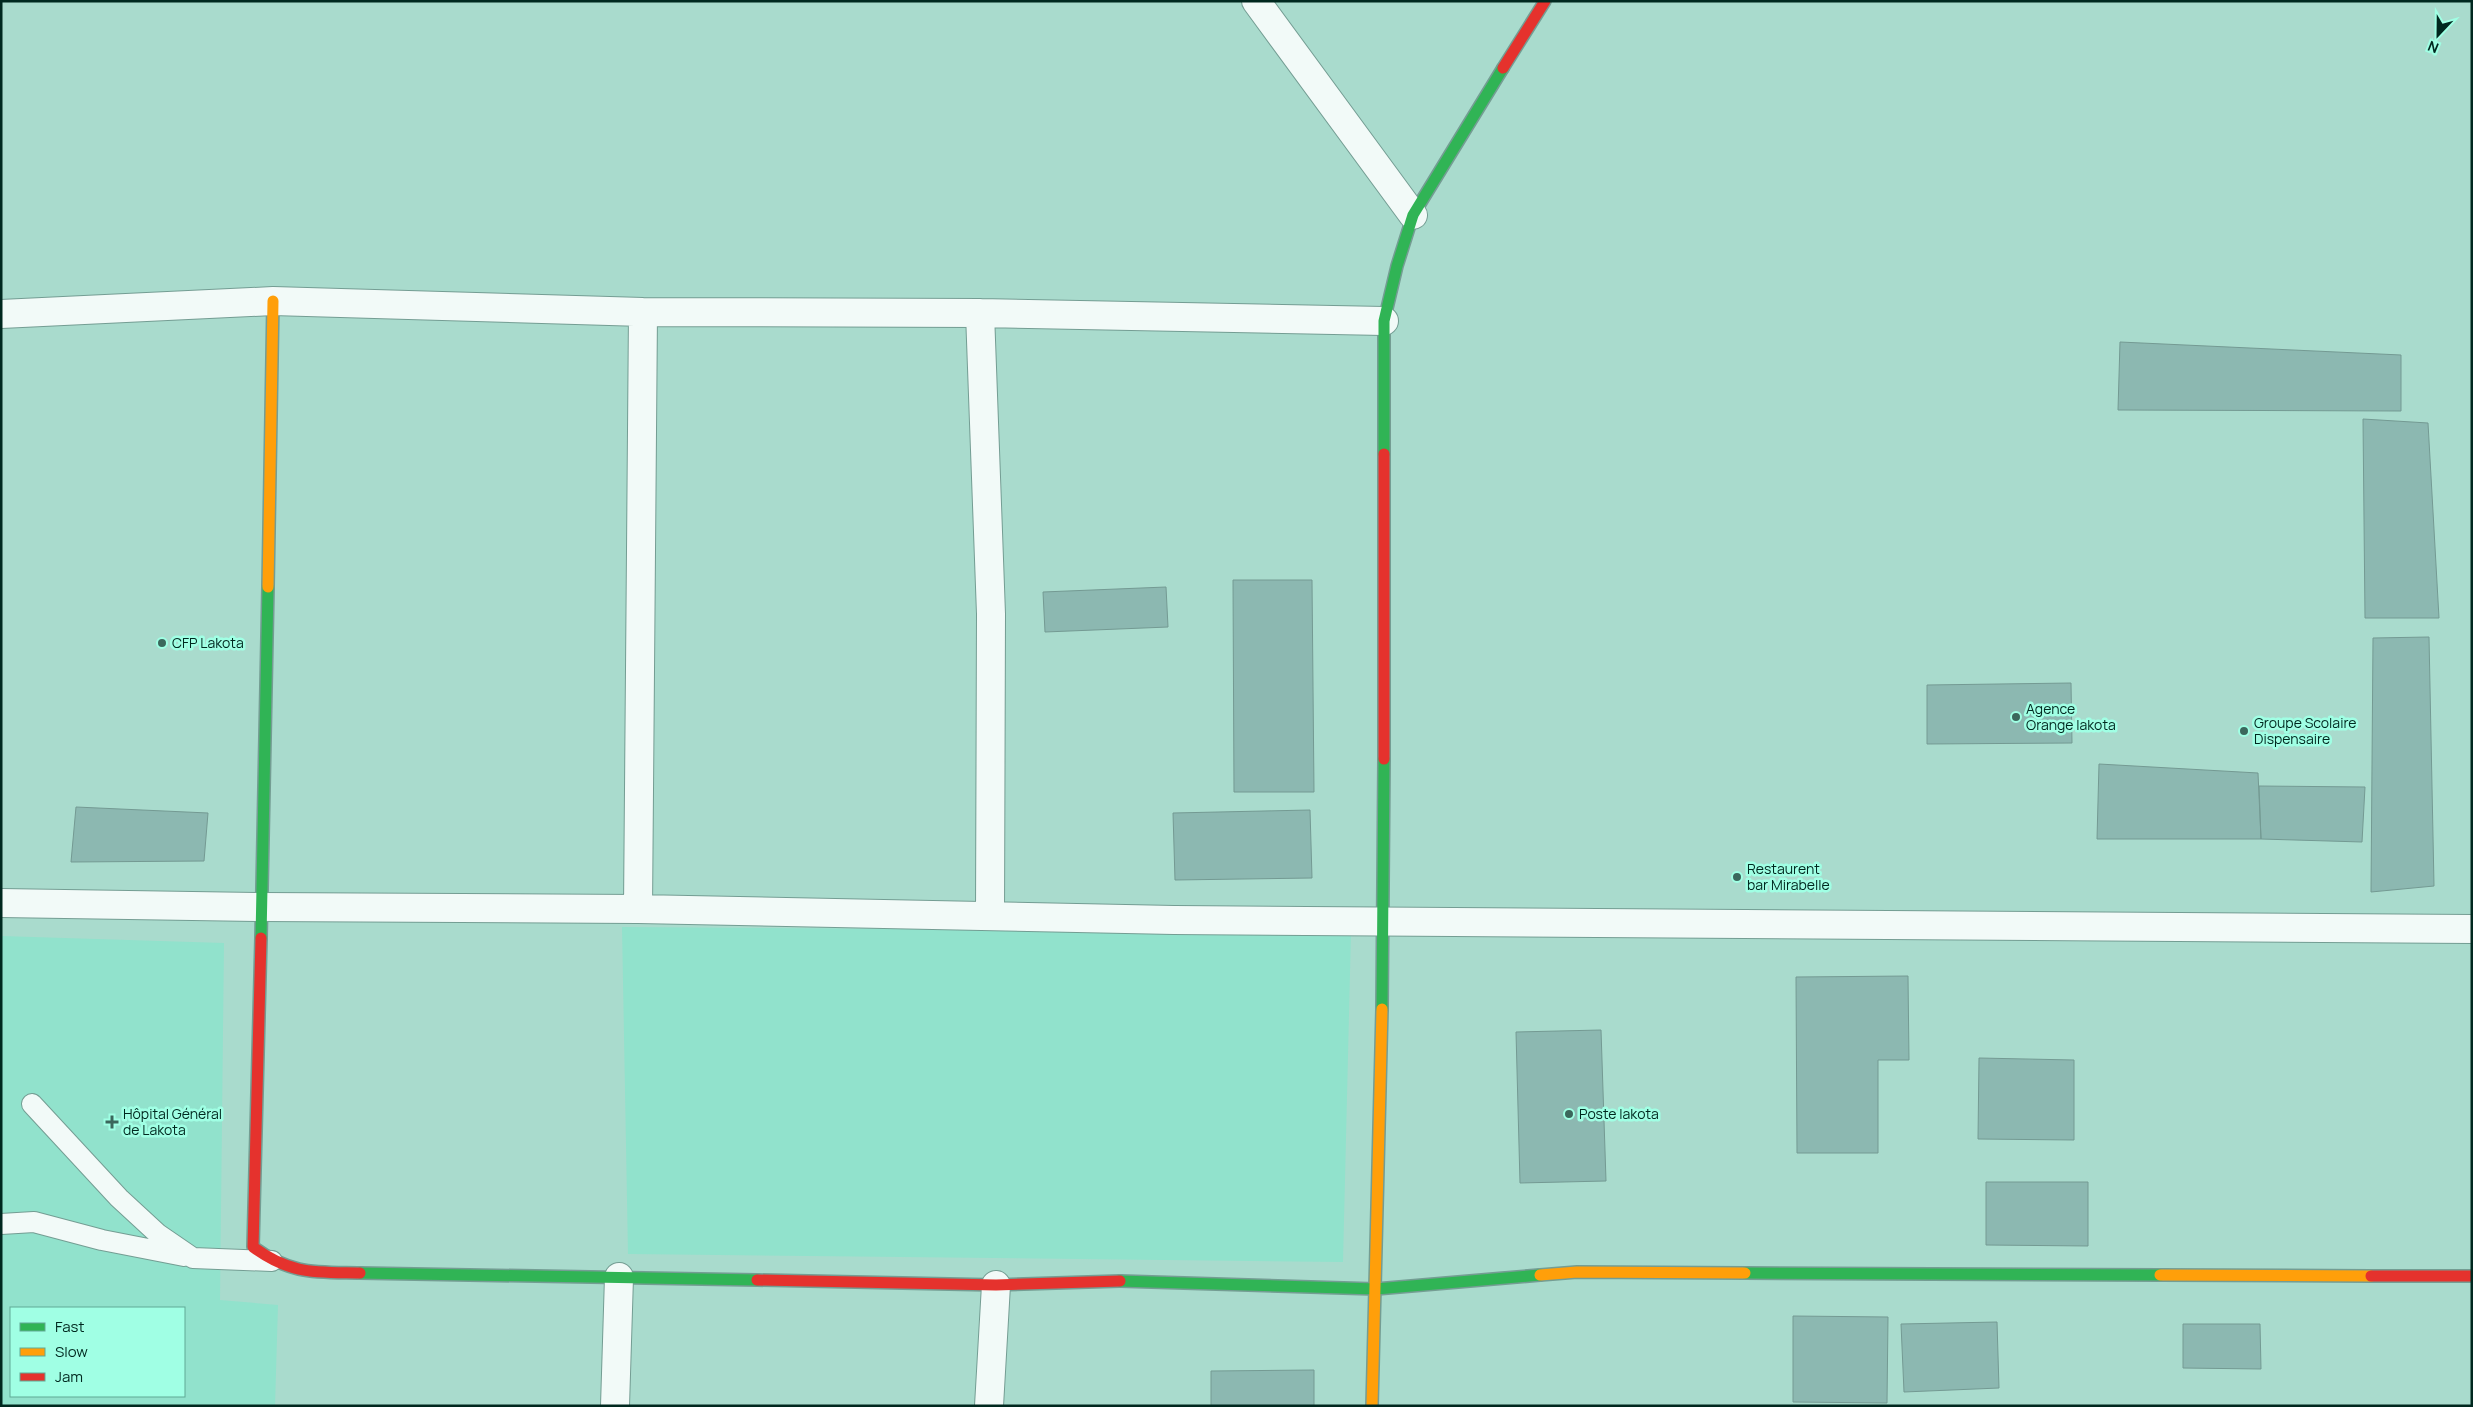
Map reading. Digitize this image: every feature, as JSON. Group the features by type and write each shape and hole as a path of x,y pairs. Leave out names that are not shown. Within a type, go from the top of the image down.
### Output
{"street":[{"path":"1256,1 1414,215"},
{"path":"1372,1406 1384,920 1384,320 1396,266 1414,215 1545,1"},
{"path":"1,314 273,301 643,312 980,313 1384,320"},
{"path":"273,301 259,1064 253,1247 272,1260 296,1271 996,1285 1138,1280 1376,1289 1577,1272 2472,1276"},
{"path":"638,908 643,312"},
{"path":"980,313 991,614 990,916"},
{"path":"1,903 261,907 638,908 1174,920 2472,929"},
{"path":"615,1406 619,1277"},
{"path":"989,1406 996,1285"}],"lane":[{"path":"32,1104 119,1198 158,1234 193,1258"},
{"path":"1,1224 34,1222 102,1240 193,1258 272,1260"}],"shaded area":[{"path":"622,927 1351,932 1343,1262 628,1254"},
{"name":"Hôpital Général de Lakota","path":"1,936 224,943 220,1300 278,1305 275,1406 1,1406"}],"building":[{"path":"2120,342 2401,355 2401,411 2118,410"},
{"path":"2363,419 2428,423 2439,618 2365,618"},
{"path":"1233,580 1312,580 1314,792 1234,792"},
{"path":"1166,587 1168,627 1045,632 1043,592"},
{"path":"2429,637 2434,886 2371,892 2373,638"},
{"path":"2071,683 2072,743 1927,744 1927,685"},
{"path":"2099,764 2258,773 2261,839 2097,839"},
{"path":"2259,786 2365,787 2362,842 2261,839"},
{"path":"76,807 208,813 204,861 71,862"},
{"path":"1310,810 1312,878 1175,880 1173,813"},
{"path":"1908,976 1909,1060 1878,1060 1878,1153 1797,1153 1796,977"},
{"path":"1601,1030 1606,1181 1520,1183 1516,1032"},
{"path":"1979,1058 2074,1060 2074,1140 1978,1139"},
{"path":"1986,1182 2088,1182 2088,1246 1986,1245"},
{"path":"1793,1316 1888,1317 1887,1403 1793,1402"},
{"path":"1997,1322 1999,1388 1904,1392 1901,1324"},
{"path":"2183,1324 2260,1324 2261,1369 2183,1368"},
{"path":"1314,1370 1314,1406 1211,1406 1211,1371"}],"traffic: fast":[{"path":"1384,454 1384,321 1397,266 1413,215 1503,68"},
{"path":"261,938 268,587"},
{"path":"1382,1009 1384,759"},
{"path":"360,1273 757,1280"},
{"path":"1745,1273 2160,1275"},
{"path":"1120,1281 1376,1289 1540,1275"}],"traffic: slow":[{"path":"268,587 273,301"},
{"path":"1372,1406 1382,1009"},
{"path":"1540,1275 1577,1272 1745,1273"},
{"path":"2160,1275 2371,1276"}],"traffic: jam":[{"path":"1503,68 1545,1"},
{"path":"1384,454 1384,759"},
{"path":"261,938 253,1247 280,1263 304,1270 360,1273"},
{"path":"2371,1276 2472,1276"},
{"path":"757,1280 996,1285 1120,1281"}],"place":[{"name":"CFP Lakota","path":"162,643"},
{"name":"Agence Orange lakota","path":"2016,717"},
{"name":"Groupe Scolaire Dispensaire","path":"2244,731"},
{"name":"Restaurent bar Mirabelle","path":"1737,877"},
{"name":"Poste lakota","path":"1569,1114"},
{"name":"Hôpital Général de Lakota","path":"112,1122"}]}
